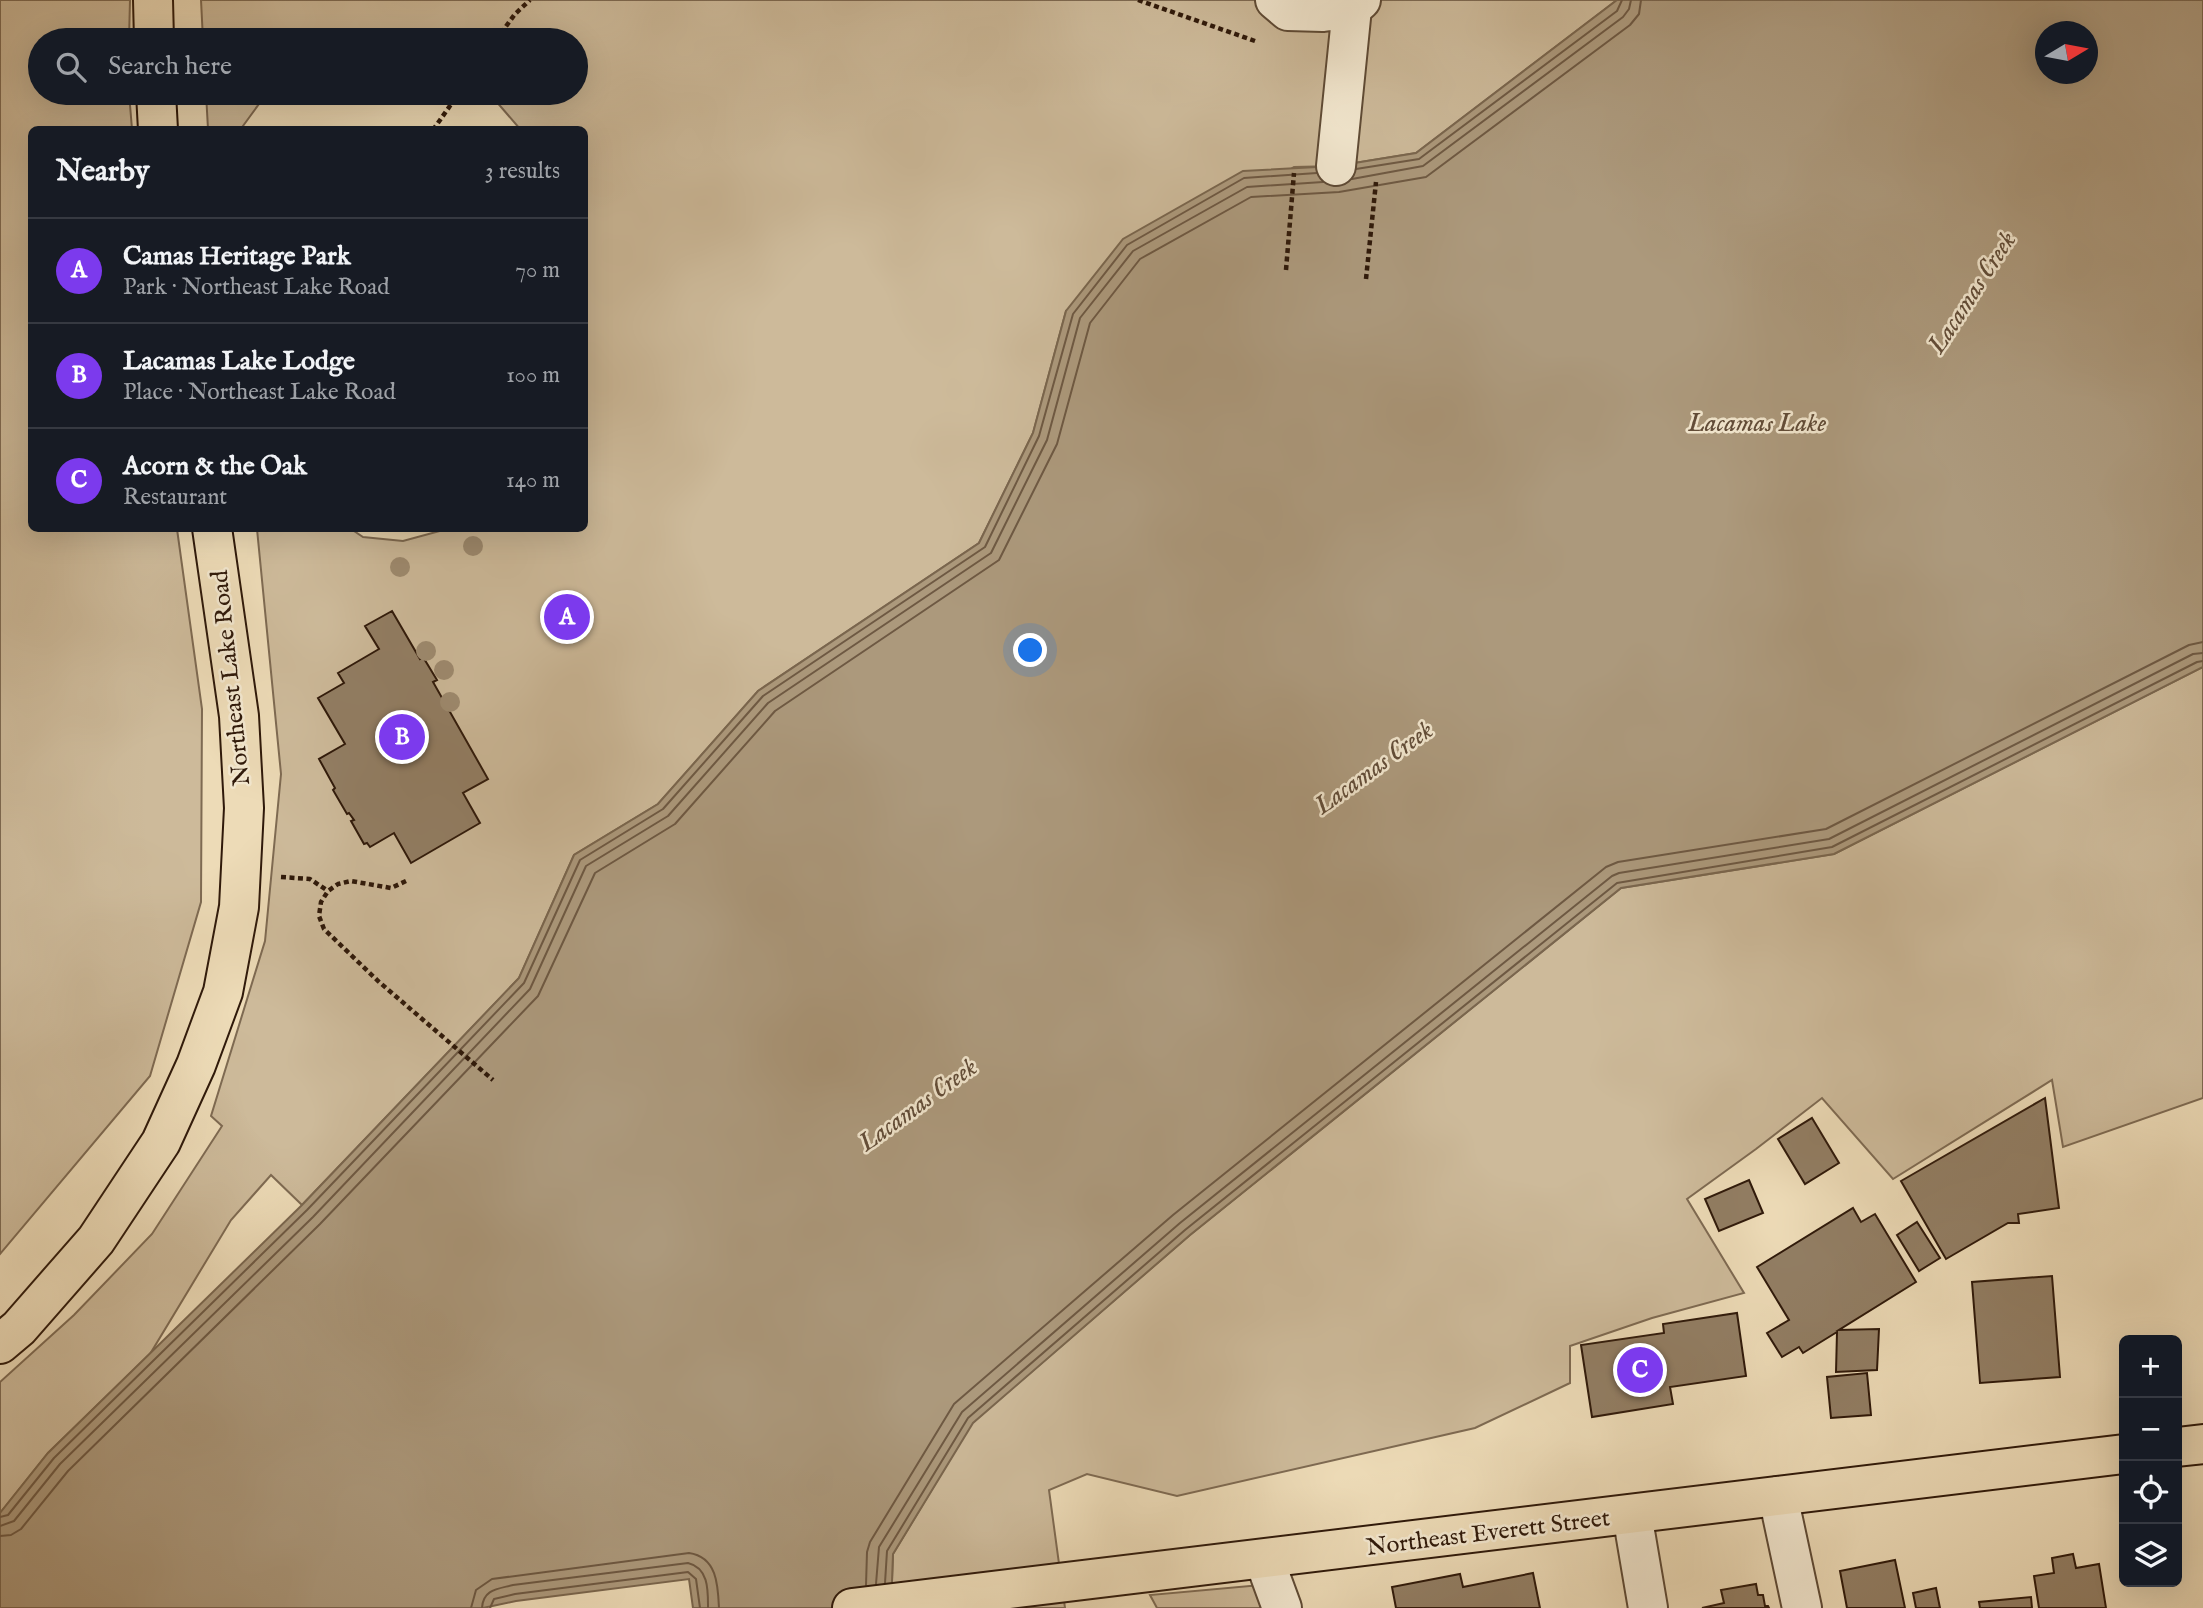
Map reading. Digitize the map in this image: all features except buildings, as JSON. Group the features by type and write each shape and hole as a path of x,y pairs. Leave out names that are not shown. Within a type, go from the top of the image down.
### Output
{"main road":[{"path":"153,0 154,28"},
{"path":"157,105 158,126"},
{"name":"Northeast Lake Road","path":"0,1344 19,1328 96,1240 161,1142 196,1065 223,992 239,907 244,808 239,716 213,532"},
{"path":"2182,1446 2203,1444"},
{"name":"Northeast Everett Street","path":"852,1608 2119,1455"}],"street":[{"path":"1275,0 1288,11 1323,12 1357,4 1336,166"},
{"path":"1779,1496 1801,1608"},
{"path":"1632,1514 1648,1608"},
{"path":"1264,1559 1282,1608"}],"path":[{"path":"504,28 514,13 530,0"},
{"path":"1138,0 1255,41 1266,42"},
{"path":"436,126 451,105"},
{"path":"241,874 310,879 328,891"},
{"path":"406,881 391,888 351,881 338,884 328,891 321,902 319,916 324,929 378,981 493,1080"}],"shaded area":[{"path":"0,0 130,0 129,28 28,28 28,105 130,105 132,126 28,126 28,532 177,532 202,709 201,902 150,1076 0,1254"},
{"path":"201,0 1617,0 1416,153 1336,166 1294,167 1066,311 1033,433 979,543 758,691 658,804 574,855 519,978 302,1205 271,1175 231,1220 150,1354 48,1453 0,1513 0,1382 74,1315 152,1234 222,1126 211,1116 265,941 281,774 257,532 356,532 363,537 403,541 436,532 588,532 588,126 517,126 499,105 588,105 588,28 202,28"},
{"path":"207,105 258,105 243,126 208,126"},
{"path":"2203,667 2203,1098 2063,1147 2052,1080 1893,1179 1822,1098 1687,1199 1744,1293 1652,1318 1570,1346 1570,1383 1475,1428 1177,1496 1087,1474 1049,1490 1065,1608 891,1608 893,1554 972,1423 1190,1235 1621,888 1834,854"},
{"path":"1273,1584 1279,1608 1157,1608 1150,1595"}],"water":[{"name":"Lacamas Lake","path":"1617,0 2203,0 2203,667 1834,854 1621,888 1190,1235 973,1423 893,1554 891,1608 693,1608 689,1579 516,1601 483,1608 0,1608 0,1513 48,1453 302,1205 519,978 574,855 658,804 758,691 979,543 1033,433 1066,311 1123,239 1243,171 1336,166 1416,153"}],"place":[{"name":"Camas Heritage Park","path":"567,617"},
{"name":"Lacamas Lake Lodge","path":"402,737"},
{"name":"Acorn & the Oak","path":"1640,1370"}],"water label":[{"name":"Lacamas Creek","path":"1971,292"},
{"name":"Lacamas Creek","path":"1373,767"},
{"name":"Lacamas Creek","path":"917,1104"}]}
